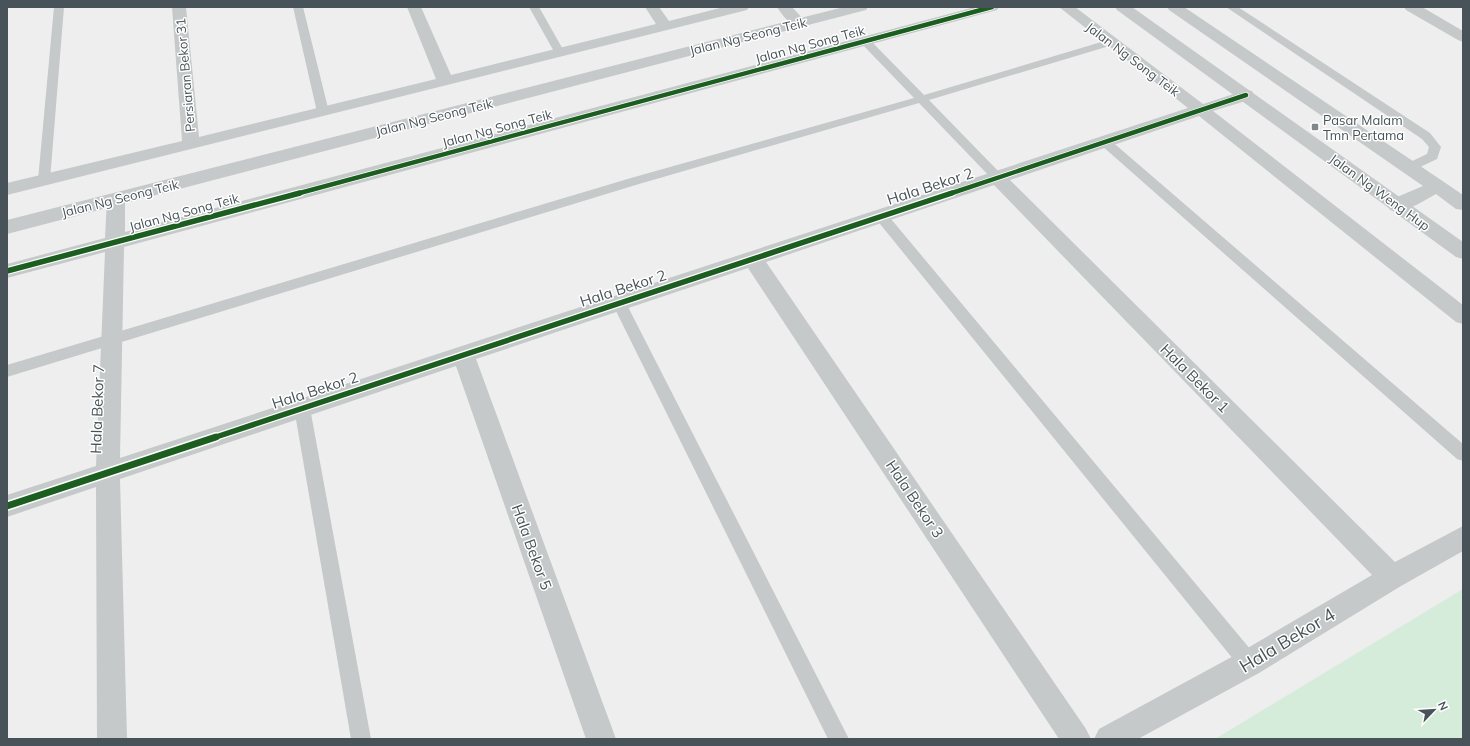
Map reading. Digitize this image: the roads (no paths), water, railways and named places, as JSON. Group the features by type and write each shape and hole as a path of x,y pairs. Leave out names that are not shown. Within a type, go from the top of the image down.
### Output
{"main road":[{"name":"Jalan Ng Seong Teik","path":"7,228 861,7"},
{"name":"Jalan Ng Weng Hup","path":"1122,7 1463,252"}],"street":[{"name":"Persiaran Bekor 31","path":"179,7 191,144"},
{"path":"414,7 445,81"},
{"path":"652,7 666,26"},
{"name":"Jalan Ng Seong Teik","path":"7,189 323,112 742,7"},
{"path":"784,7 799,23"},
{"name":"Jalan Ng Song Teik","path":"7,271 992,7"},
{"name":"Jalan Ng Song Teik","path":"1066,7 1201,110"},
{"path":"1174,7 1410,167 1454,194"},
{"path":"1411,7 1463,37"},
{"name":"Hala Bekor 2","path":"7,506 1246,95"},
{"path":"1201,110 1463,316"},
{"name":"Hala Bekor 1","path":"998,178 1392,577"},
{"path":"1397,204 1454,194"},
{"name":"Hala Bekor 7","path":"112,739 108,472 116,199"},
{"name":"Hala Bekor 3","path":"753,259 1076,739"},
{"name":"Hala Bekor 5","path":"463,354 601,739"},
{"name":"Hala Bekor 4","path":"1109,739 1249,663 1392,577 1463,538"}],"lane":[{"path":"44,180 59,7"},
{"path":"298,7 323,112"},
{"path":"534,7 560,53"},
{"path":"1231,7 1426,136 1435,147 1433,156 1410,167"},
{"path":"865,41 998,178"},
{"path":"7,371 635,181 922,99 1112,42"},
{"path":"1105,142 1463,454"},
{"path":"881,216 1249,663"},
{"path":"619,303 839,739"},
{"path":"302,408 361,739"}],"place":[{"name":"Pasar Malam Tmn Pertama","path":"1315,127"}]}
